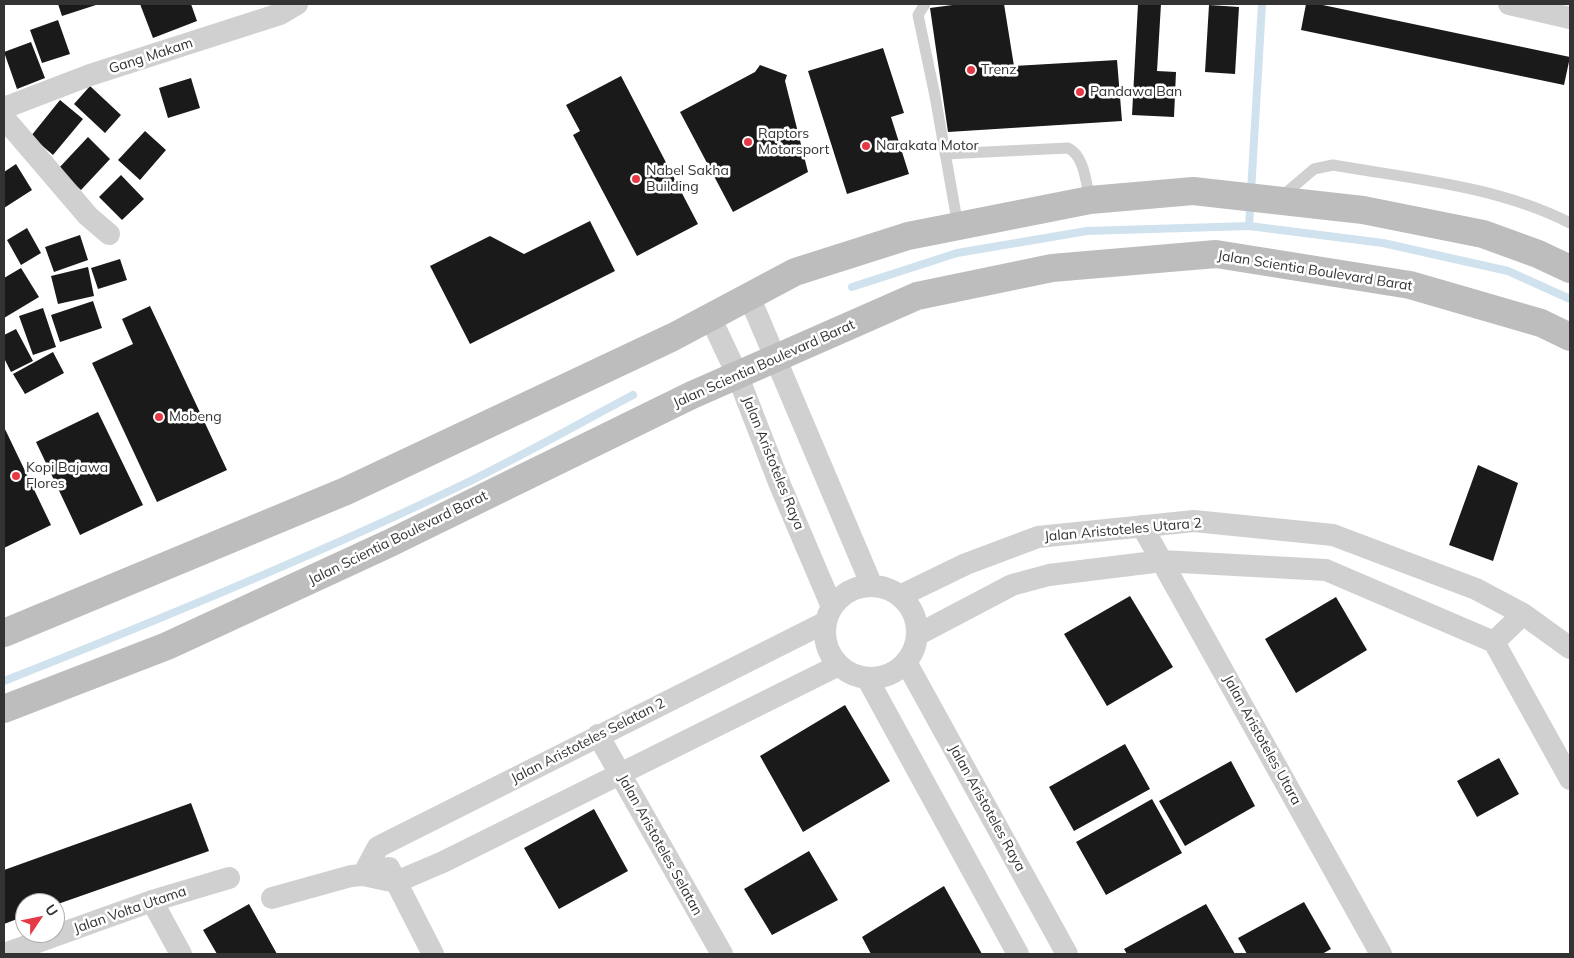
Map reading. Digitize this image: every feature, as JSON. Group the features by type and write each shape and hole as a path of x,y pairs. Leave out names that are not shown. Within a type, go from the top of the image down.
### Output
{"street":[{"name":"Gang Makam","path":"4,108 90,75 280,14 297,4"},
{"path":"1509,4 1570,18"},
{"path":"4,118 88,216 109,234"},
{"path":"4,633 346,491 710,317 795,272 908,236 1090,200 1194,191 1363,210 1483,234 1538,254 1570,269"},
{"name":"Jalan Scientia Boulevard Barat","path":"4,709 167,646 390,543 738,374 917,296 1052,268 1216,254 1410,285 1542,323 1570,337"},
{"path":"749,296 872,586"},
{"name":"Jalan Aristoteles Raya","path":"710,317 738,374 829,614 826,637 830,652 839,665"},
{"name":"Jalan Aristoteles Utara 2","path":"900,596 966,564 1038,537 1194,521 1332,535 1476,589 1523,614 1570,648"},
{"name":"Jalan Aristoteles Utara","path":"1142,526 1381,954"},
{"path":"917,636 1012,585 1049,575 1162,561 1326,570 1494,642 1570,779"},
{"path":"272,898 339,878 363,875 396,882 443,862 839,665 852,674 866,678 882,677 895,672 906,662 914,650 917,636 915,620 910,607 900,596 886,589 872,586 857,588 843,596 829,614"},
{"name":"Jalan Aristoteles Selatan 2","path":"378,847 829,614"},
{"path":"1494,642 1523,614"},
{"name":"Jalan Aristoteles Raya","path":"906,662 1068,954"},
{"path":"866,678 1018,954"},
{"name":"Jalan Aristoteles Selatan","path":"598,735 722,954"},
{"path":"363,875 378,847"},
{"path":"378,847 433,954"},
{"name":"Jalan Volta Utama","path":"4,954 152,902 230,878"},
{"path":"152,902 181,954"}],"lane":[{"path":"924,4 918,15 958,226"},
{"path":"945,154 1068,148 1077,154 1081,162 1090,200"},
{"path":"1274,199 1314,169 1333,164 1486,191 1549,212 1570,223"}],"building":[{"path":"58,4 99,4 62,16"},
{"path":"140,4 191,4 197,21 153,38"},
{"path":"960,4 1004,4 1014,66 1117,60 1122,121 948,132 930,8"},
{"path":"1138,4 1161,4 1157,71 1176,72 1174,117 1132,115"},
{"path":"1306,4 1318,4 1570,57 1564,85 1301,30"},
{"path":"1209,5 1239,7 1235,74 1205,72"},
{"path":"58,20 70,54 42,63 30,30"},
{"path":"31,42 45,78 17,89 4,52"},
{"name":"Narakata Motor","path":"883,48 904,113 891,117 909,174 847,194 808,71"},
{"name":"Raptors Motorsport","path":"760,65 787,75 785,81 808,172 733,212 680,112 755,72"},
{"name":"Nabel Sakha Building","path":"621,76 698,224 637,256 573,135 580,131 566,105"},
{"path":"191,78 200,108 168,118 159,88"},
{"path":"90,86 121,115 105,133 74,104"},
{"path":"60,100 83,119 53,155 31,136"},
{"path":"145,131 166,150 140,180 118,160"},
{"path":"88,137 110,159 81,190 58,169"},
{"path":"16,164 32,190 4,208 4,172"},
{"path":"121,175 144,199 122,220 99,197"},
{"path":"590,221 615,271 470,344 430,266 490,236 524,254"},
{"path":"27,228 41,253 21,265 7,240"},
{"path":"80,235 88,260 54,272 45,247"},
{"path":"120,259 127,280 98,289 91,268"},
{"path":"88,267 94,296 58,304 51,276"},
{"path":"21,268 39,297 4,318 4,278"},
{"path":"93,301 102,328 60,342 51,315"},
{"name":"Mobeng","path":"150,306 227,470 157,502 92,363 133,344 122,319"},
{"path":"43,308 56,347 33,355 19,316"},
{"path":"16,329 33,361 11,372 4,358 4,335"},
{"path":"53,352 64,373 25,394 13,374"},
{"path":"98,412 143,505 80,535 36,442"},
{"name":"Kopi Bajawa Flores","path":"4,427 51,525 4,548"},
{"path":"1478,465 1518,483 1493,561 1449,545"},
{"path":"1130,596 1173,667 1107,706 1064,634"},
{"path":"1336,597 1367,650 1296,693 1265,639"},
{"path":"845,705 890,781 803,832 760,756"},
{"path":"1125,744 1150,789 1074,831 1049,787"},
{"path":"1499,758 1519,794 1477,817 1457,781"},
{"path":"1231,761 1255,806 1185,846 1159,801"},
{"path":"1152,799 1182,853 1106,895 1076,842"},
{"path":"191,803 209,851 65,901 65,893 15,893 15,920 4,924 4,870"},
{"path":"594,809 628,871 559,909 524,848"},
{"path":"809,851 838,900 772,935 744,889"},
{"path":"944,886 982,954 871,954 862,937"},
{"path":"1304,902 1331,949 1322,954 1247,954 1238,938"},
{"path":"249,904 277,954 217,954 203,930"},
{"path":"1206,904 1235,954 1127,954 1124,949"}],"waterway":[{"path":"1249,226 1262,4"},
{"path":"852,287 957,253 1087,231 1249,226 1383,243 1508,271 1570,299"},
{"path":"4,681 292,563 406,512 527,452 633,395"}],"place":[{"name":"Trenz","path":"971,70"},
{"name":"Pandawa Ban","path":"1080,92"},
{"name":"Raptors Motorsport","path":"748,142"},
{"name":"Narakata Motor","path":"866,146"},
{"name":"Nabel Sakha Building","path":"636,179"},
{"name":"Mobeng","path":"159,417"},
{"name":"Kopi Bajawa Flores","path":"16,476"}]}
